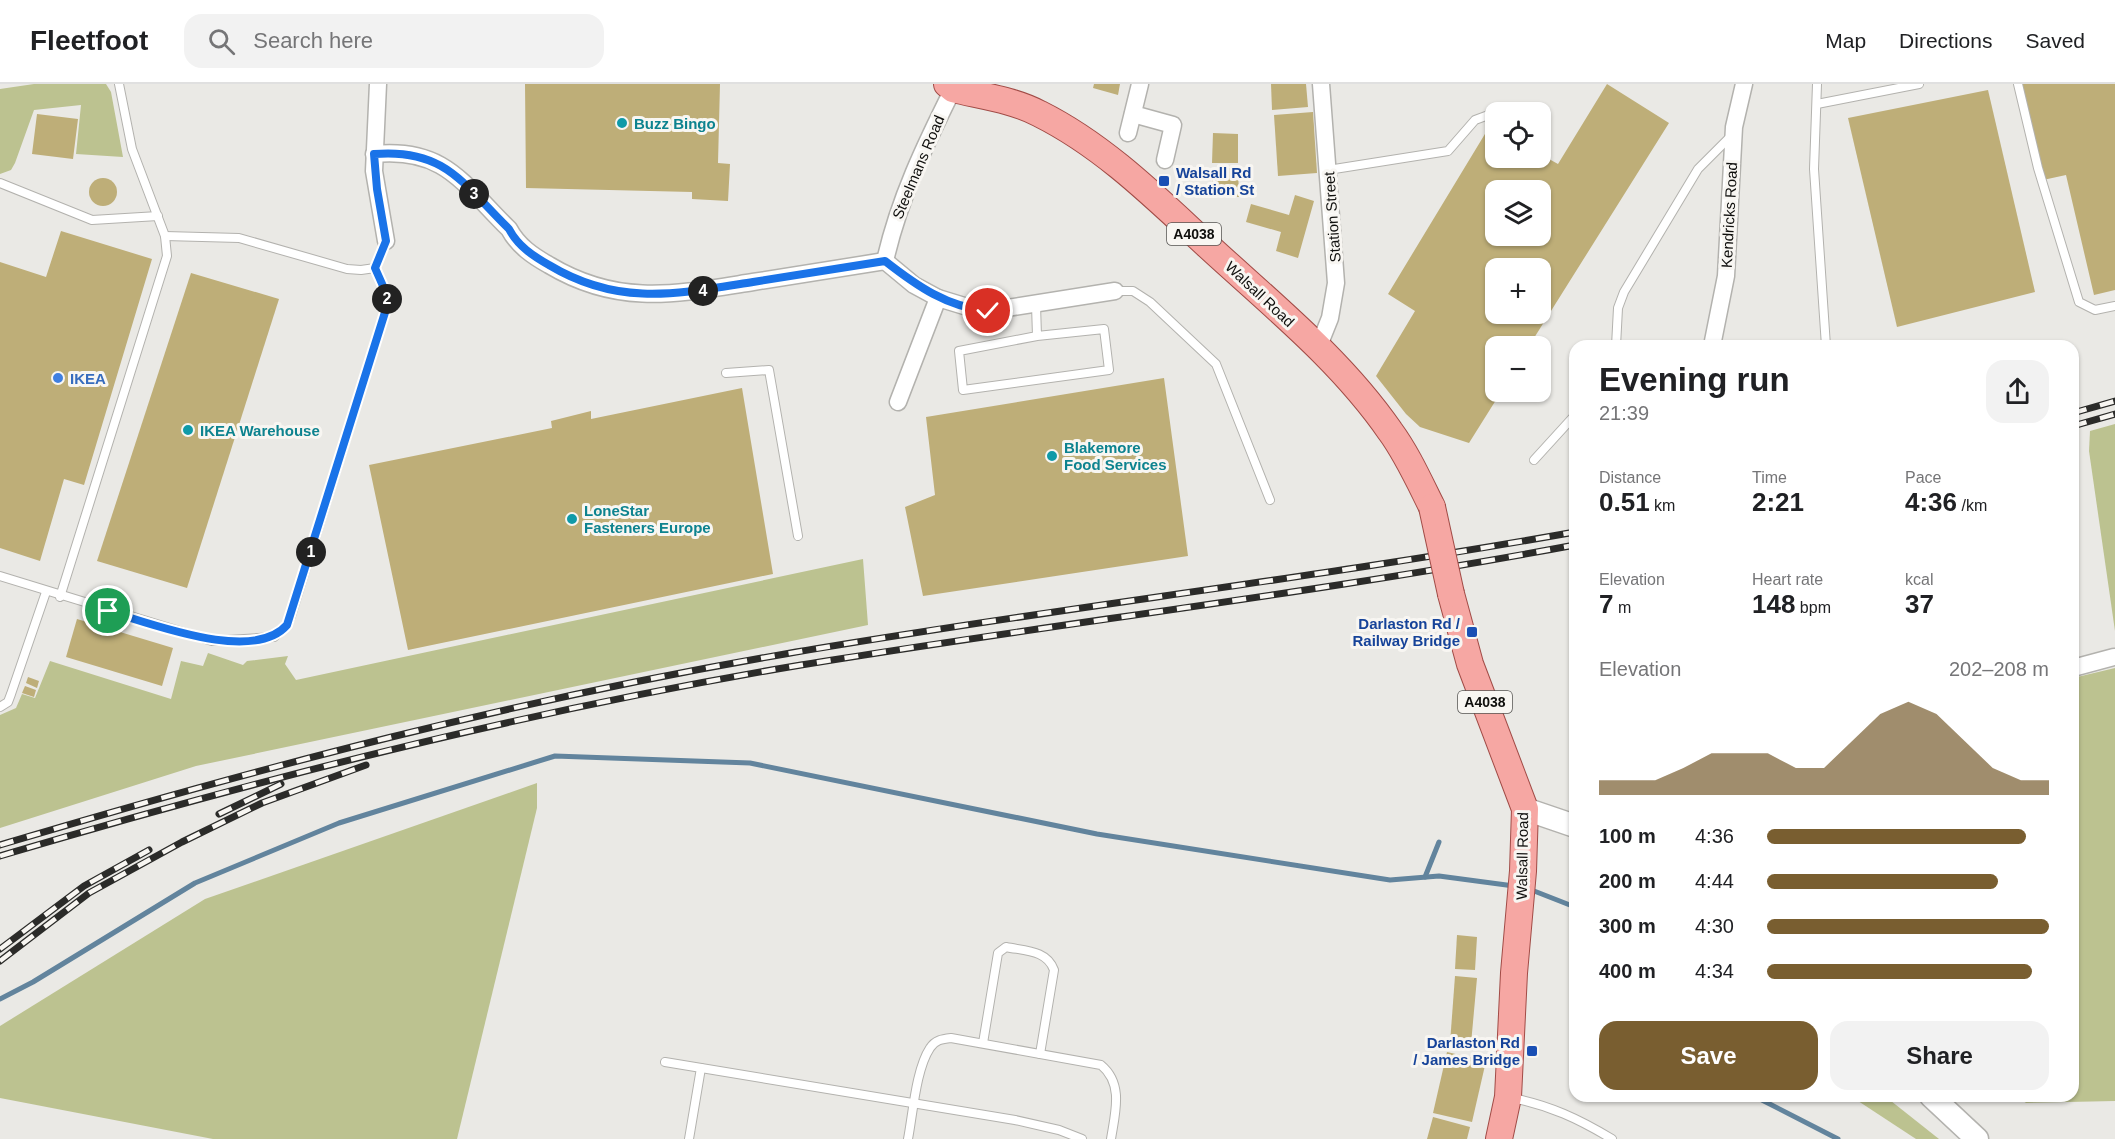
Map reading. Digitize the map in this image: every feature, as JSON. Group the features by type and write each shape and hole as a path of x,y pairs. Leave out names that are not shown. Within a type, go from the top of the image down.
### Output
{"main road":[{"name":"Walsall Road","path":"952,86 1038,113 1090,144 1162,204 1318,348 1360,393 1391,431 1432,507 1442,544 1450,594 1470,664 1524,809 1521,912 1514,973 1508,1097 1501,1134"}],"street":[{"path":"378,84 374,154 377,189 386,241"},
{"path":"1128,133 1140,84"},
{"name":"Station Street","path":"1318,348 1330,318 1336,283 1321,84"},
{"name":"Kendricks Road","path":"1713,340 1726,276 1734,134 1744,84"},
{"name":"Steelmans Road","path":"885,261 893,225 908,183 952,86"},
{"path":"1133,114 1173,125 1165,160"},
{"path":"374,154 398,152 436,161 450,170 509,229 515,241 546,263 590,285 627,294 648,295 701,291 885,261 914,285 938,298 988,311 1116,291"},
{"path":"898,402 938,298"},
{"path":"2079,666 2114,657"},
{"path":"1524,809 1569,824"},
{"path":"1937,1102 1977,1139"}],"lane":[{"path":"60,597 167,256 165,236 132,149 119,84"},
{"path":"1818,84 1814,169 1826,340"},
{"path":"1817,104 1918,84"},
{"path":"2018,84 2038,168 2079,302 2095,310 2115,306"},
{"path":"1328,170 1448,151 1475,120 1485,116"},
{"path":"1616,340 1618,308 1624,292 1698,169 1734,134"},
{"path":"0,183 92,220 158,216"},
{"path":"165,236 239,238 347,269 375,268"},
{"path":"0,576 60,597 212,641 260,639 281,632 291,616 387,306 387,295 375,268 386,241"},
{"path":"1116,291 1133,291 1150,302 1216,364 1270,500"},
{"path":"1036,305 1037,336"},
{"path":"1104,329 1109,370 963,390 959,351 1037,336 1104,329"},
{"path":"726,373 769,370 798,536"},
{"path":"1534,460 1569,422"},
{"path":"0,707 8,702 46,592"},
{"path":"983,1043 998,953 1006,947 1045,955 1051,961 1054,970 1040,1054"},
{"path":"908,1139 923,1062 931,1046 940,1040 951,1038 1101,1065 1111,1072 1116,1084 1111,1139"},
{"path":"665,1062 1015,1120 1059,1130 1082,1139"},
{"path":"689,1139 701,1068"},
{"path":"1508,1097 1545,1105 1579,1119 1612,1139"}],"green space":[{"path":"34,84 106,84 111,92 123,157 76,154 81,105 34,110 15,163 11,170 0,174 0,89"},
{"path":"2115,424 2115,631 2089,451 2090,431"},
{"path":"863,559 868,625 196,766 0,828 0,715 16,708 22,694 35,698 50,661 171,699 181,661 203,666 208,653 243,665 247,661 288,656 285,664 296,680"},
{"path":"2115,668 2115,1101 2079,1102 2079,677"},
{"path":"537,783 537,808 457,1139 213,1139 0,1098 0,1026 205,899"},
{"path":"1860,1102 1892,1102 1939,1139 1916,1139"},
{"path":"2025,1102 2070,1102 2026,1103"}],"building":[{"name":"Buzz Bingo","path":"525,84 720,84 718,163 730,164 728,201 692,199 692,192 526,188"},
{"path":"1094,84 1120,84 1118,95 1093,88"},
{"path":"1271,84 1306,84 1308,107 1272,110"},
{"path":"1607,84 1669,123 1551,311 1551,258 1485,258 1485,324 1543,324 1535,336 1485,336 1485,402 1495,402 1469,443 1420,427 1406,414 1376,376 1415,311 1388,294 1485,134 1485,168 1551,168 1551,160 1558,164"},
{"path":"2021,84 2115,84 2115,290 2094,295 2066,175 2043,180"},
{"path":"1988,90 2035,292 1897,327 1848,118"},
{"path":"1313,112 1317,173 1278,176 1274,115"},
{"path":"37,114 78,119 73,159 32,154"},
{"path":"1213,133 1238,134 1238,163 1212,163"},
{"path":"1212,168 1238,168 1239,197 1212,197"},
{"path":"103,178 113,182 117,192 113,202 103,206 93,202 89,192 93,182"},
{"path":"1295,195 1314,201 1298,258 1276,251 1281,232 1246,222 1251,204 1289,215"},
{"name":"IKEA","path":"61,231 152,259 84,485 64,479 40,561 0,548 0,262 46,277"},
{"name":"IKEA Warehouse","path":"191,273 279,299 187,588 97,561"},
{"name":"Blakemore Food Services","path":"1164,378 1188,556 923,596 905,507 935,495 926,417"},
{"name":"LoneStar Fasteners Europe","path":"742,388 773,574 408,650 369,465 552,428 551,421 591,411 591,419"},
{"path":"77,619 173,648 162,686 66,657"},
{"path":"28,677 39,681 37,688 26,683"},
{"path":"25,686 36,690 34,697 22,693"},
{"path":"1457,935 1477,937 1475,970 1455,969"},
{"path":"1455,976 1477,978 1471,1044 1450,1043"},
{"path":"1447,1052 1486,1061 1472,1122 1433,1113"},
{"path":"1433,1117 1470,1127 1467,1139 1427,1139"}],"waterway":[{"path":"0,999 33,982 195,883 339,823 555,756 750,763 1097,834 1390,880 1439,876 1514,886"},
{"path":"1425,877 1439,842"},
{"path":"1529,889 1569,905"},
{"path":"1766,1102 1838,1139"}],"railway":[{"path":"2079,411 2115,401"},
{"path":"2079,424 2115,414"},
{"path":"0,845 194,789 390,738 586,692 685,672 883,638 1377,565 1569,533"},
{"path":"0,856 297,773 398,748 700,683 898,650 1382,578 1569,546"},
{"path":"0,961 89,893 182,842 262,803 366,765"},
{"path":"219,814 281,784"},
{"path":"0,949 84,886 149,850"}],"place":[{"name":"Buzz Bingo","path":"622,123"},
{"name":"Walsall Rd / Station St","path":"1164,181"},
{"name":"IKEA","path":"58,378"},
{"name":"IKEA Warehouse","path":"188,430"},
{"name":"Blakemore Food Services","path":"1052,456"},
{"name":"LoneStar Fasteners Europe","path":"572,519"},
{"name":"Darlaston Rd / Railway Bridge","path":"1472,632"},
{"name":"Darlaston Rd / James Bridge","path":"1532,1051"}],"route":[{"path":"108,611 212,641 260,639 274,636 287,625 387,306 387,295 375,268 386,241 377,189 374,154 398,152 436,161 450,170 509,229 515,241 537,258 563,273 610,291 627,294 672,295 885,261 914,285 938,298 988,311"}]}
